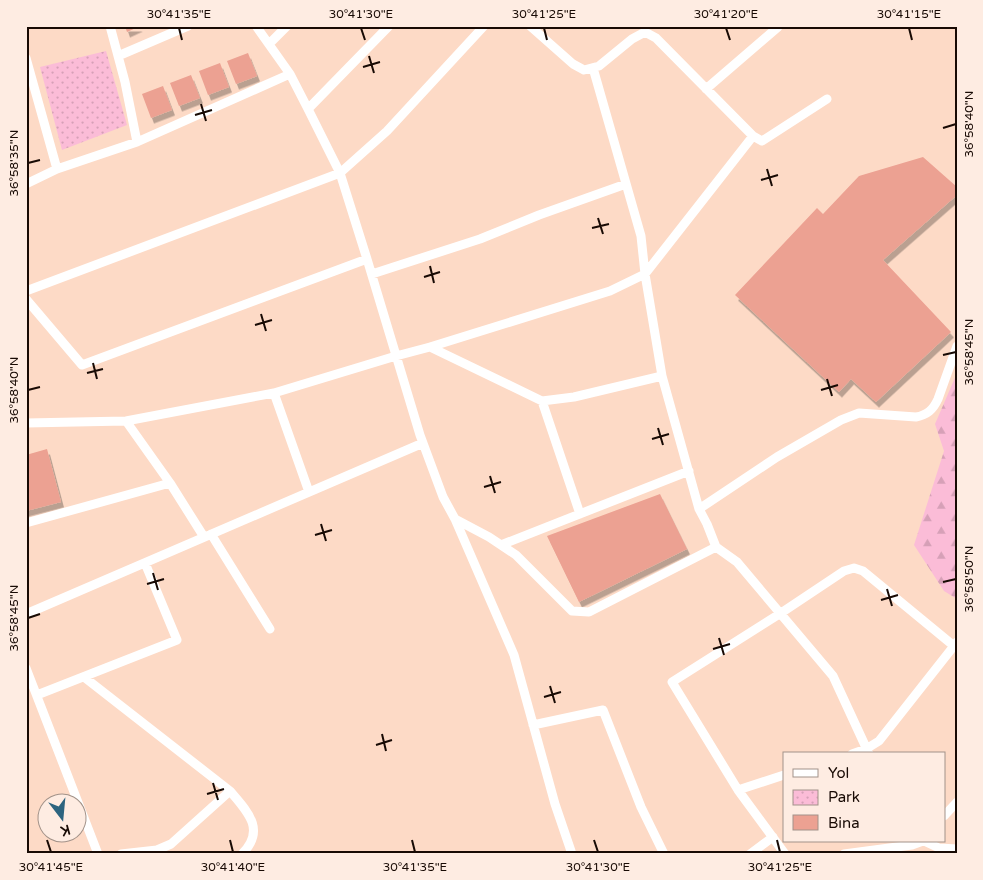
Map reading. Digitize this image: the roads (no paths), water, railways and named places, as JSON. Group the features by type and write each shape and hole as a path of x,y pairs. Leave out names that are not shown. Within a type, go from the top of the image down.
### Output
{"street":[{"path":"110,26 137,142"},
{"path":"118,56 188,26"},
{"path":"256,26 290,74 340,173 423,443 443,498 455,519 514,655 555,804 572,854"},
{"path":"269,44 287,26"},
{"path":"308,109 389,26"},
{"path":"26,291 340,173 387,131 484,26"},
{"path":"530,26 573,64 584,70 599,66 642,29 656,38 753,136 762,142 827,98"},
{"path":"706,88 778,27"},
{"path":"26,58 57,169"},
{"path":"593,68 641,236 645,274 662,376 699,509 716,547 738,562 781,613 833,676 868,751 879,741 955,644 862,571 854,568 844,571 781,613 672,682 738,790 785,854"},
{"path":"26,184 57,169 137,142 290,74"},
{"path":"26,423 126,421 274,393 430,347 610,290 645,274 753,136"},
{"path":"372,274 480,238 626,184"},
{"path":"26,299 82,365 367,259"},
{"path":"699,509 777,457 840,420 859,413 916,418 924,416 935,406 957,346"},
{"path":"430,347 542,401 574,396 662,376"},
{"path":"274,393 309,492"},
{"path":"542,401 580,514"},
{"path":"126,421 270,628"},
{"path":"26,614 423,443"},
{"path":"501,545 689,471"},
{"path":"26,523 170,484"},
{"path":"455,519 489,537 516,555 572,611 589,612 716,547"},
{"path":"37,695 177,640 146,563"},
{"path":"26,668 98,854"},
{"path":"84,677 230,792 246,809 252,819 253,839 242,854"},
{"path":"533,725 603,710 641,807 664,854"},
{"path":"738,790 783,776"},
{"path":"121,854 157,850 171,844 230,792"},
{"path":"946,814 957,802"},
{"path":"750,854 773,837"},
{"path":"925,842 938,848 957,849"},
{"path":"844,854 911,843 916,854"}]}
